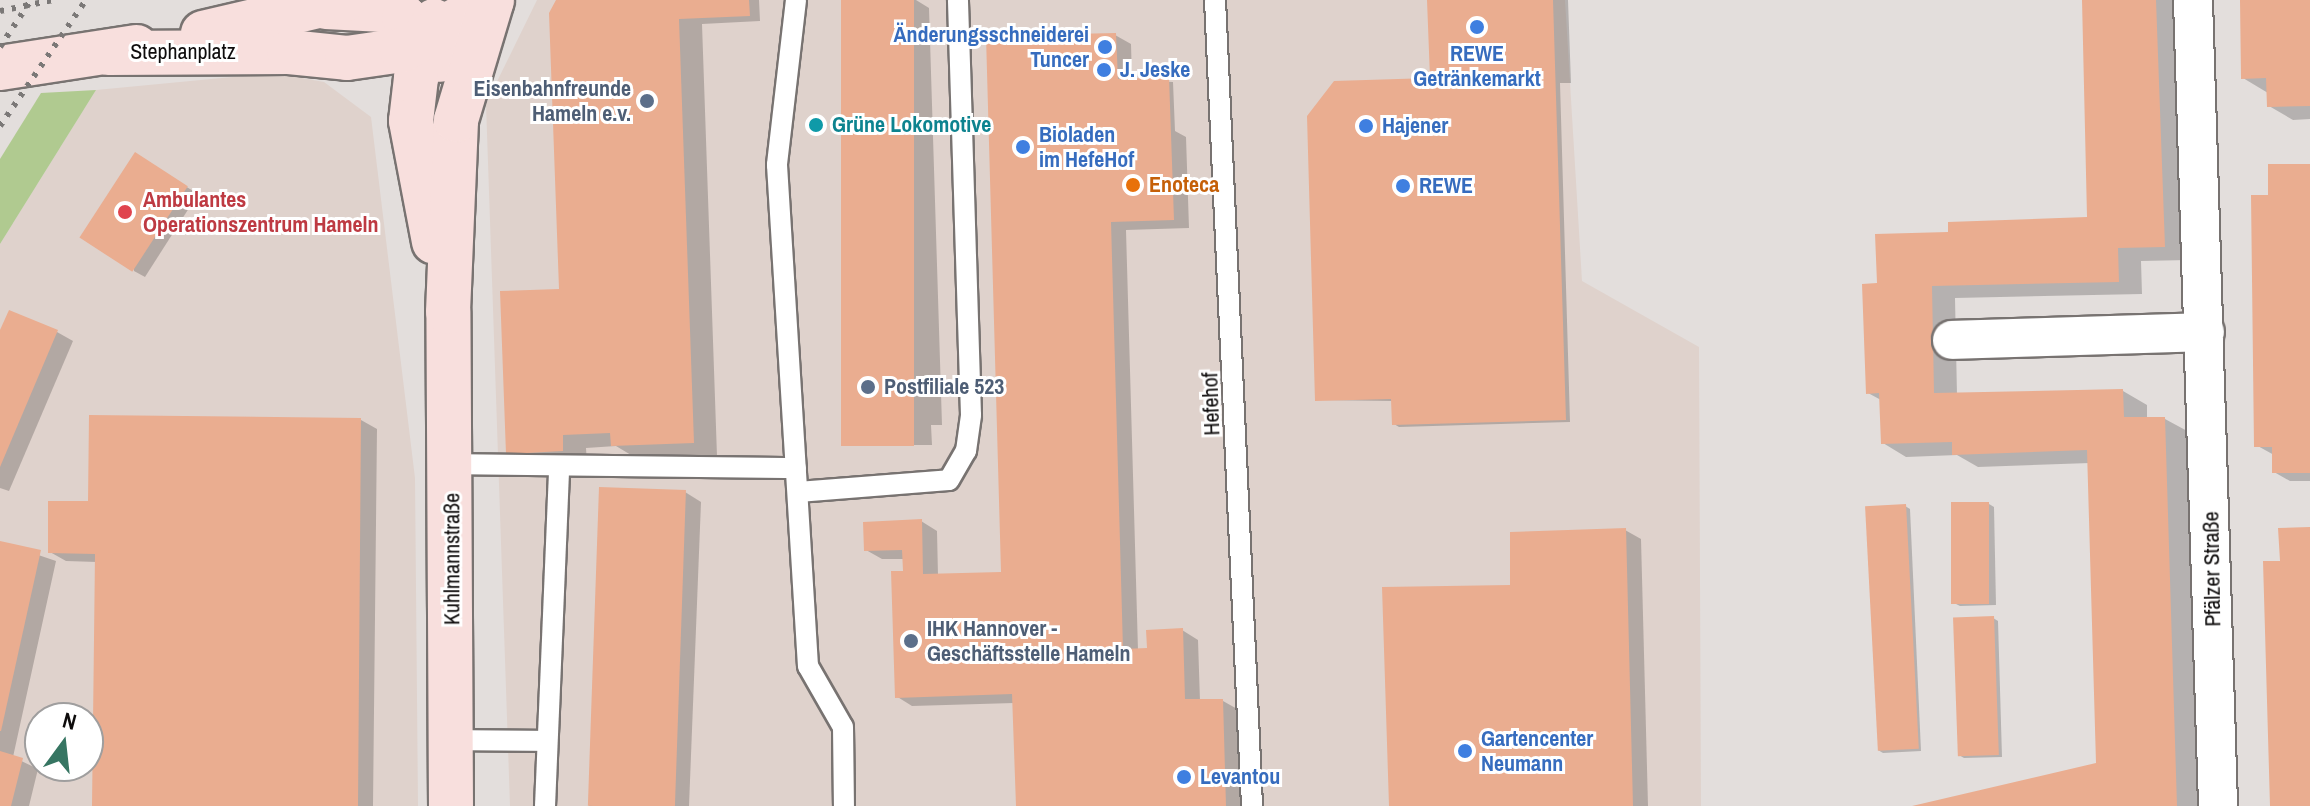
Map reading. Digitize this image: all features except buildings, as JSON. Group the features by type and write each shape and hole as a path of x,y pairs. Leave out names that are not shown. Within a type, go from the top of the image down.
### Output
{"main road":[{"name":"Stephanplatz","path":"108,53 335,4 383,10 404,17 435,18 492,0"},
{"name":"Kuhlmannstraße","path":"451,806 452,464 448,312 456,120 492,0"},
{"name":"Stephanplatz","path":"108,53 289,52 347,58 402,50 435,18"},
{"name":"Stephanplatz","path":"435,18 456,120"},
{"name":"Kuhlmannstraße","path":"435,18 411,121 448,312"},
{"path":"0,68 108,53"},
{"path":"347,58 387,87 411,121"}],"street":[{"name":"Pfälzer Straße","path":"2193,0 2218,806"},
{"path":"1952,340 2205,332"}],"lane":[{"path":"796,0 777,165 808,666 843,727 844,806"},
{"path":"798,492 949,480 966,451 971,415 958,0"},
{"name":"Hefehof","path":"1215,0 1252,806"},
{"path":"452,464 796,468"},
{"path":"545,806 559,466"},
{"path":"451,740 547,741"}],"shaded area":[{"path":"537,0 1565,0 1582,281 1699,347 1701,806 510,806 486,104"},
{"path":"274,73 324,82 371,117 415,478 418,806 0,806 0,244 96,90"}],"green space":[{"path":"96,90 0,244 0,159 41,93"}],"railway":[{"path":"0,47 31,0"},
{"path":"0,11 53,0"},
{"path":"0,126 86,0"}],"place":[{"name":"REWE Getränkemarkt","path":"1477,27"},
{"name":"Änderungsschneiderei Tuncer","path":"1105,47"},
{"name":"J. Jeske","path":"1104,70"},
{"name":"Eisenbahnfreunde Hameln e.v.","path":"647,101"},
{"name":"Grüne Lokomotive","path":"816,125"},
{"name":"Hajener","path":"1366,126"},
{"name":"Bioladen im HefeHof","path":"1023,147"},
{"name":"Enoteca","path":"1133,185"},
{"name":"REWE","path":"1403,186"},
{"name":"Ambulantes Operationszentrum Hameln","path":"125,212"},
{"name":"Postfiliale 523","path":"868,387"},
{"name":"IHK Hannover - Geschäftsstelle Hameln","path":"911,641"},
{"name":"Gartencenter Neumann","path":"1465,751"},
{"name":"Levantou","path":"1184,777"}]}
